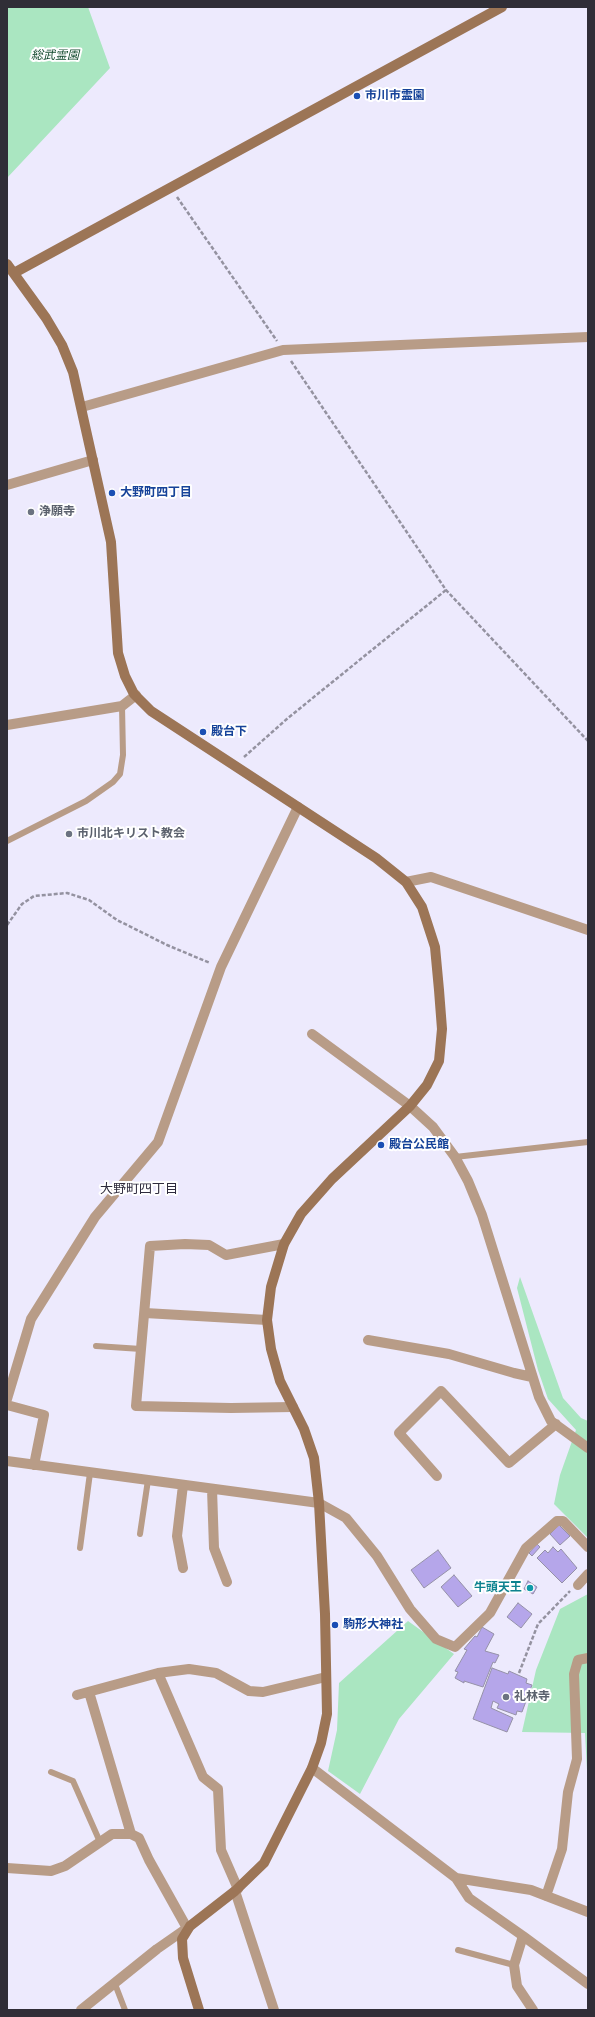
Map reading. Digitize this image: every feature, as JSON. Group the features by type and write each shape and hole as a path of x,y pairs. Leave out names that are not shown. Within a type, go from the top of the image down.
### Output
{"street":[{"path":"14,274 502,7"},
{"path":"7,264 62,345 73,372 94,460 111,542 118,653 125,676 136,696 151,711 376,858 406,882 422,907 435,947 442,1029 438,1060 428,1085 410,1106 332,1179 301,1214 284,1244 270,1287 267,1320 271,1349 278,1374 304,1429 314,1458 319,1503 325,1614 327,1714 321,1743 312,1768 264,1863 237,1890 189,1927 157,1949 81,2010"},
{"path":"82,407 283,350 588,337"},
{"path":"7,485 94,460"},
{"path":"7,725 122,706 136,696"},
{"path":"7,1399 31,1319 95,1216 158,1142 221,967 298,807"},
{"path":"406,882 432,877 588,930"},
{"path":"312,1034 410,1106 432,1127 455,1158 468,1180 482,1215 539,1397 552,1421 588,1448"},
{"path":"284,1244 226,1255 209,1245 185,1244 150,1246 136,1406 231,1408 293,1407"},
{"path":"144,1313 267,1320"},
{"path":"368,1340 449,1354 532,1377"},
{"path":"437,1476 399,1434 441,1391 509,1463 556,1424"},
{"path":"7,1405 44,1415 34,1465"},
{"path":"7,1461 319,1503 346,1518 381,1562 410,1609 436,1639 455,1647 490,1613 526,1548 557,1521 564,1521 588,1547"},
{"path":"183,1485 177,1536 183,1568"},
{"path":"212,1489 214,1548 227,1582"},
{"path":"578,1585 588,1574"},
{"path":"546,1896 562,1849 568,1792 577,1759 574,1674 578,1660 588,1658"},
{"path":"77,1695 158,1673 189,1669 216,1673 249,1691 263,1692 326,1677"},
{"path":"158,1673 203,1777 218,1788 221,1850 237,1890 274,2010"},
{"path":"89,1692 132,1834"},
{"path":"312,1768 456,1878 469,1898 588,1984"},
{"path":"7,1868 51,1871 65,1866 112,1834 132,1834 139,1838 149,1860 189,1927"},
{"path":"456,1878 531,1890 588,1912"},
{"path":"189,1927 182,1939 181,1947 200,2010"},
{"path":"523,1936 514,1965 517,1986 533,2010"}],"lane":[{"path":"7,841 86,801 113,782 120,774 123,755 122,706"},
{"path":"455,1158 588,1142"},
{"path":"96,1346 141,1349"},
{"path":"80,1548 90,1473"},
{"path":"140,1534 148,1480"},
{"path":"51,1772 73,1781 100,1842"},
{"path":"458,1950 514,1965"},
{"path":"115,1984 125,2010"}],"path":[{"path":"171,188 446,590 588,741"},
{"path":"234,766 288,718 446,590"},
{"path":"7,925 22,904 34,896 67,893 89,900 117,920 167,945 221,967"},
{"path":"519,1673 538,1624 573,1587 578,1585"}],"green space":[{"name":"総武霊園","path":"7,7 88,7 110,68 7,178"},
{"path":"520,1277 563,1398 581,1418 588,1421 588,1538 554,1504 560,1475 576,1430 548,1399 538,1370 517,1288"},
{"path":"588,1594 587,1770 585,1733 522,1732 536,1670 560,1609"},
{"path":"408,1621 454,1654 399,1719 360,1794 328,1771 337,1730 339,1683"}],"building":[{"path":"559,1525 570,1536 560,1545 550,1534"},
{"path":"537,1544 540,1547 532,1556 529,1553"},
{"path":"553,1547 558,1552 561,1549 577,1568 562,1583 537,1558 545,1550 548,1553"},
{"path":"438,1550 451,1568 424,1588 411,1570"},
{"path":"454,1575 472,1596 458,1607 441,1587"},
{"path":"528,1581 537,1587 533,1594 524,1589"},
{"path":"518,1603 532,1614 521,1628 507,1617"},
{"path":"482,1627 494,1634 485,1651 499,1655 495,1663 493,1662 483,1687 464,1681 464,1683 455,1678 458,1672 455,1671 467,1650 464,1649 475,1636 477,1637"},
{"path":"492,1668 508,1674 509,1671 527,1679 526,1683 532,1685 522,1712 517,1711 516,1715 497,1708 499,1704 493,1701 491,1708 513,1718 507,1732 473,1719"}],"place":[{"name":"市川市霊園","path":"357,96"},
{"name":"大野町四丁目","path":"112,493"},
{"name":"浄願寺","path":"31,512"},
{"name":"殿台下","path":"203,732"},
{"name":"市川北キリスト教会","path":"69,834"},
{"name":"殿台公民館","path":"381,1145"},
{"name":"牛頭天王","path":"530,1588"},
{"name":"駒形大神社","path":"335,1625"},
{"name":"礼林寺","path":"506,1697"}],"district":[{"name":"大野町四丁目","path":"139,1189"}]}
